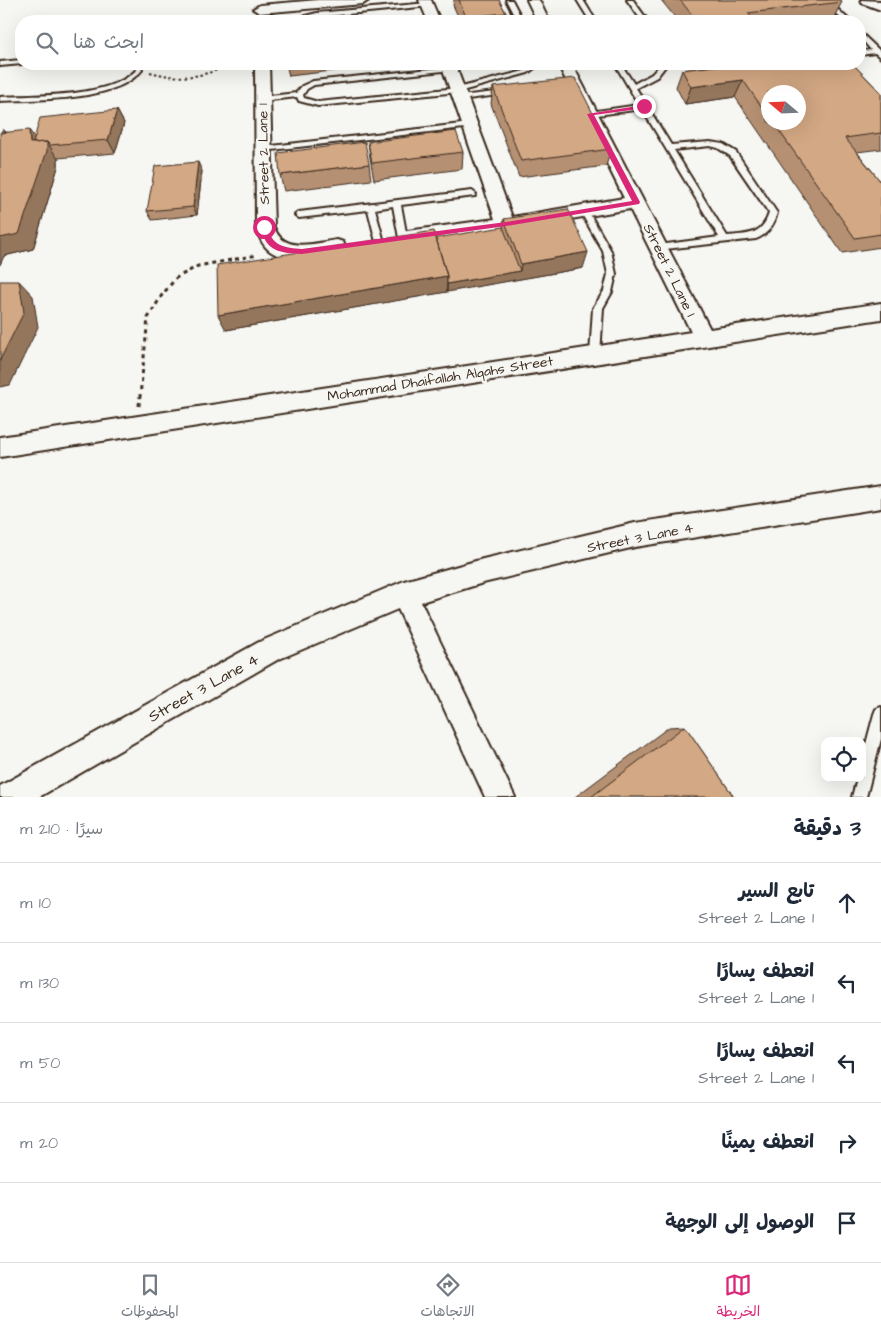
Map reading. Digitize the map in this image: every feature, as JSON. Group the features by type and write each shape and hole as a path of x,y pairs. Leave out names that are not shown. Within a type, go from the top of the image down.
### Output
{"street":[{"path":"260,10 363,0"},
{"path":"533,0 541,15"},
{"path":"867,0 881,6"},
{"path":"427,2 432,15"},
{"name":"Street 2 Lane 1","path":"262,70 264,227 266,237 281,250"},
{"path":"450,70 506,224"},
{"name":"Street 2 Lane 1","path":"567,70 571,87 590,114 704,338"},
{"path":"281,250 302,252 380,242 506,224 636,202"},
{"name":"Mohammad Dhaifallah Alqahs Street","path":"0,447 881,311"},
{"name":"Street 3 Lane 4","path":"10,797 268,651 404,594 483,571 635,535 881,497"},
{"path":"404,594 500,797"}],"lane":[{"path":"509,0 517,15"},
{"path":"580,0 589,15"},
{"path":"630,0 641,15"},
{"path":"824,0 840,15"},
{"path":"317,15 427,2"},
{"path":"866,40 879,53"},
{"path":"866,53 879,53"},
{"path":"0,64 15,63"},
{"path":"0,99 95,91 117,87 128,82 136,70"},
{"path":"299,95 300,90 306,85 313,83 417,70"},
{"path":"459,94 529,70"},
{"path":"622,70 725,240"},
{"path":"632,87 648,81 660,70"},
{"path":"299,95 301,99 318,104 459,94 509,93"},
{"path":"262,99 299,95"},
{"path":"590,114 644,106"},
{"path":"263,149 470,125"},
{"path":"659,248 756,236 766,230 771,223 773,213 733,154 720,146 710,144 670,148"},
{"path":"299,215 472,194"},
{"path":"396,204 403,238"},
{"path":"371,206 380,242"},
{"path":"584,211 606,251 612,274 608,292 598,308 595,355"},
{"path":"859,797 881,714"}],"path":[{"path":"149,70 166,77 185,79 219,70"},
{"path":"137,425 148,318 162,295 176,278 198,266 281,250"}],"building":[{"path":"459,0 499,0 506,13 486,15 465,15"},
{"path":"680,0 840,0 842,2 748,13 750,15 692,15"},
{"path":"682,70 859,70 881,93 881,133 845,138 881,182 881,234 855,238 779,130 806,130 806,85 761,85 761,106 743,80 691,87"},
{"path":"575,78 611,149 521,161 493,87"},
{"path":"117,110 108,140 50,145 47,142 33,143 40,118"},
{"path":"29,130 30,143 47,142 47,151 19,234 0,238 0,133"},
{"path":"456,131 463,152 372,163 368,142"},
{"path":"365,142 369,164 280,175 278,153"},
{"path":"198,162 193,207 147,211 155,166"},
{"path":"568,209 588,252 521,264 504,219"},
{"path":"503,227 520,271 447,284 447,276 436,238"},
{"path":"434,231 447,276 218,315 217,265"},
{"path":"0,281 19,281 24,312 0,360"},
{"path":"685,726 734,797 591,797"}],"route":[{"path":"264,227 266,237 281,250 302,252 506,224 636,202 590,114 644,106"}]}
